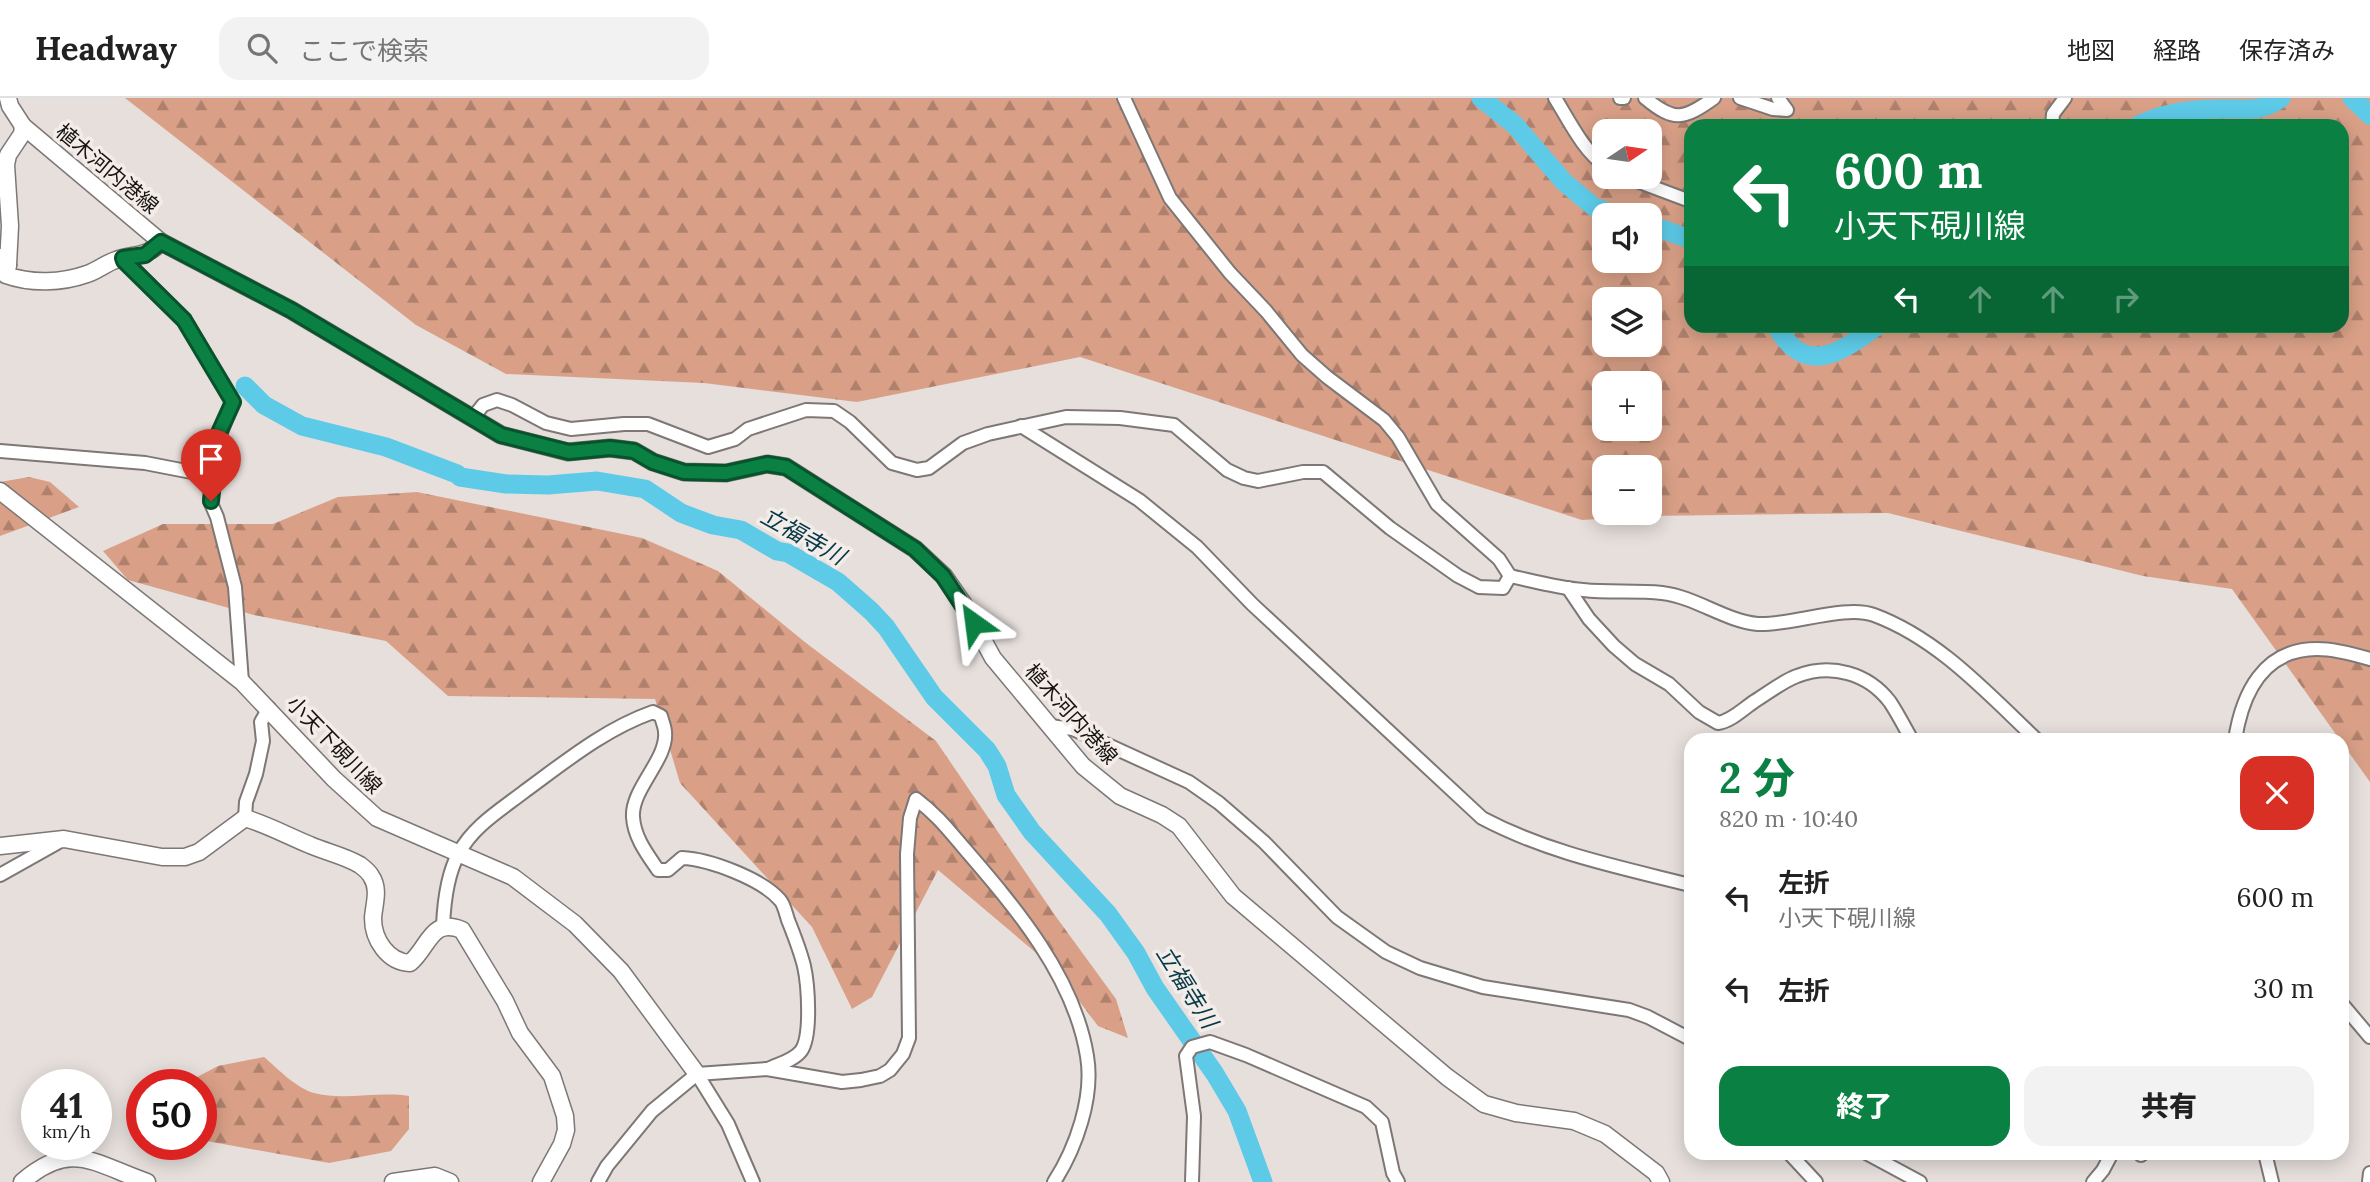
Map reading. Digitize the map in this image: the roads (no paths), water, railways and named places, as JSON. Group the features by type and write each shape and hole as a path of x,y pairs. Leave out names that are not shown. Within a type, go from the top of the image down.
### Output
{"main road":[{"name":"植木河内港線","path":"8,98 23,126 161,242 291,310 501,435 569,452 610,448 634,451 653,462 684,472 726,473 767,464 786,467 915,549 943,576 964,605 993,658 1083,766 1120,796 1162,815 1179,826 1233,895 1447,1077 1484,1104 1516,1113 1574,1121 1605,1134 1656,1173 1661,1182"},
{"path":"23,126 22,134 8,155 6,165 9,226 3,272 41,281 68,280 89,274 123,258 145,255 161,242"},
{"name":"小天下硯川線","path":"0,491 242,682 334,779 377,818 513,877 575,924 621,971 697,1074"},
{"path":"0,846 64,839 162,857 185,857 199,852 245,818 271,826 309,845 360,865 371,874 376,886 373,921 377,937 386,953 398,962 410,963 421,954 434,931 443,926 462,930 505,1000 520,1033 552,1076 565,1116 566,1130 562,1144 541,1182"},
{"path":"22,1182 49,1162 70,1157 92,1160 146,1182"},
{"path":"393,1182 435,1175 450,1182"}],"street":[{"path":"1124,98 1170,198 1230,273 1302,355 1384,420 1398,437 1437,504 1499,559 1510,576 1569,588 1663,593 1759,624 1870,613 1913,634 1947,657 2029,733"},
{"path":"1555,98 1592,154"},
{"path":"1645,98 1664,114 1684,115 1714,98"},
{"path":"1740,98 1773,109 1787,110 1778,98"},
{"path":"2053,119 2053,114 2065,98"},
{"path":"1658,189 1684,199"},
{"path":"123,258 184,320 231,397 232,408 218,435 211,501 235,587 242,682"},
{"path":"472,419 483,405 497,400 545,423 571,429 648,424 708,447 735,439 748,429 806,410 834,411 850,422 892,463 917,470 929,468 963,443 989,434 1066,417 1119,418 1174,425 1227,470 1244,478 1258,481 1303,472 1323,472 1390,528 1448,569 1479,587 1503,588 1510,576"},
{"path":"1021,426 1139,500 1197,547 1252,604 1482,818 1516,836 1571,855 1684,883"},
{"path":"0,451 145,463 212,476"},
{"path":"1569,588 1588,619 1614,646 1635,664 1669,684 1699,712 1718,723 1731,718 1796,676 1822,670 1853,674 1877,688 1890,702 1908,733"},
{"path":"2236,733 2238,718 2251,684 2273,662 2296,652 2316,649 2370,659"},
{"path":"245,818 246,802 256,774 263,741 261,722 269,708"},
{"path":"443,926 444,902 459,853 476,830 565,760 632,719 653,712 661,716 666,733 633,814 635,830 644,850 658,870 668,870 682,858 695,858 721,865 752,880 781,900 799,945 805,970 808,1033 802,1050 793,1058 767,1069"},
{"path":"1050,726 1073,729 1189,782 1219,803 1264,842 1338,917 1386,952 1420,968 1483,988 1629,1010 1684,1036"},
{"path":"598,1182 607,1166 652,1111 697,1074 767,1069 842,1082 880,1076 890,1070 903,1054 909,1038 907,854 910,818 916,800 938,816 1015,909 1054,968 1069,997 1088,1057 1087,1082 1076,1141 1054,1182"},
{"path":"0,875 64,839"},
{"path":"2349,1012 2370,1037"},
{"path":"1192,1182 1194,1116 1186,1056 1192,1047 1210,1042 1366,1107 1382,1122 1393,1172 1398,1182"},
{"path":"697,1074 728,1124 753,1182"},
{"path":"1793,1160 1801,1176 1816,1182"},
{"path":"1880,1160 1920,1182"},
{"path":"2093,1182 2108,1160"},
{"path":"2267,1160 2272,1182"},
{"path":"2369,1182 2370,1173"}],"waterway":[{"path":"1481,98 1515,125 1564,182 1592,205"},
{"path":"2154,119 2187,111 2258,108 2281,98"},
{"path":"2352,98 2370,115"},
{"path":"1662,229 1684,237"},
{"path":"1781,333 1799,352 1812,356 1837,351 1866,333"},
{"name":"立福寺川","path":"245,386 264,405 302,426 386,447 460,477 506,484 548,485 597,481 645,489 681,513 713,525 741,530 838,582 886,627 934,697 987,750 997,766 1006,795 1032,832 1108,914 1136,953 1155,988 1215,1074 1237,1111 1263,1182"}]}
